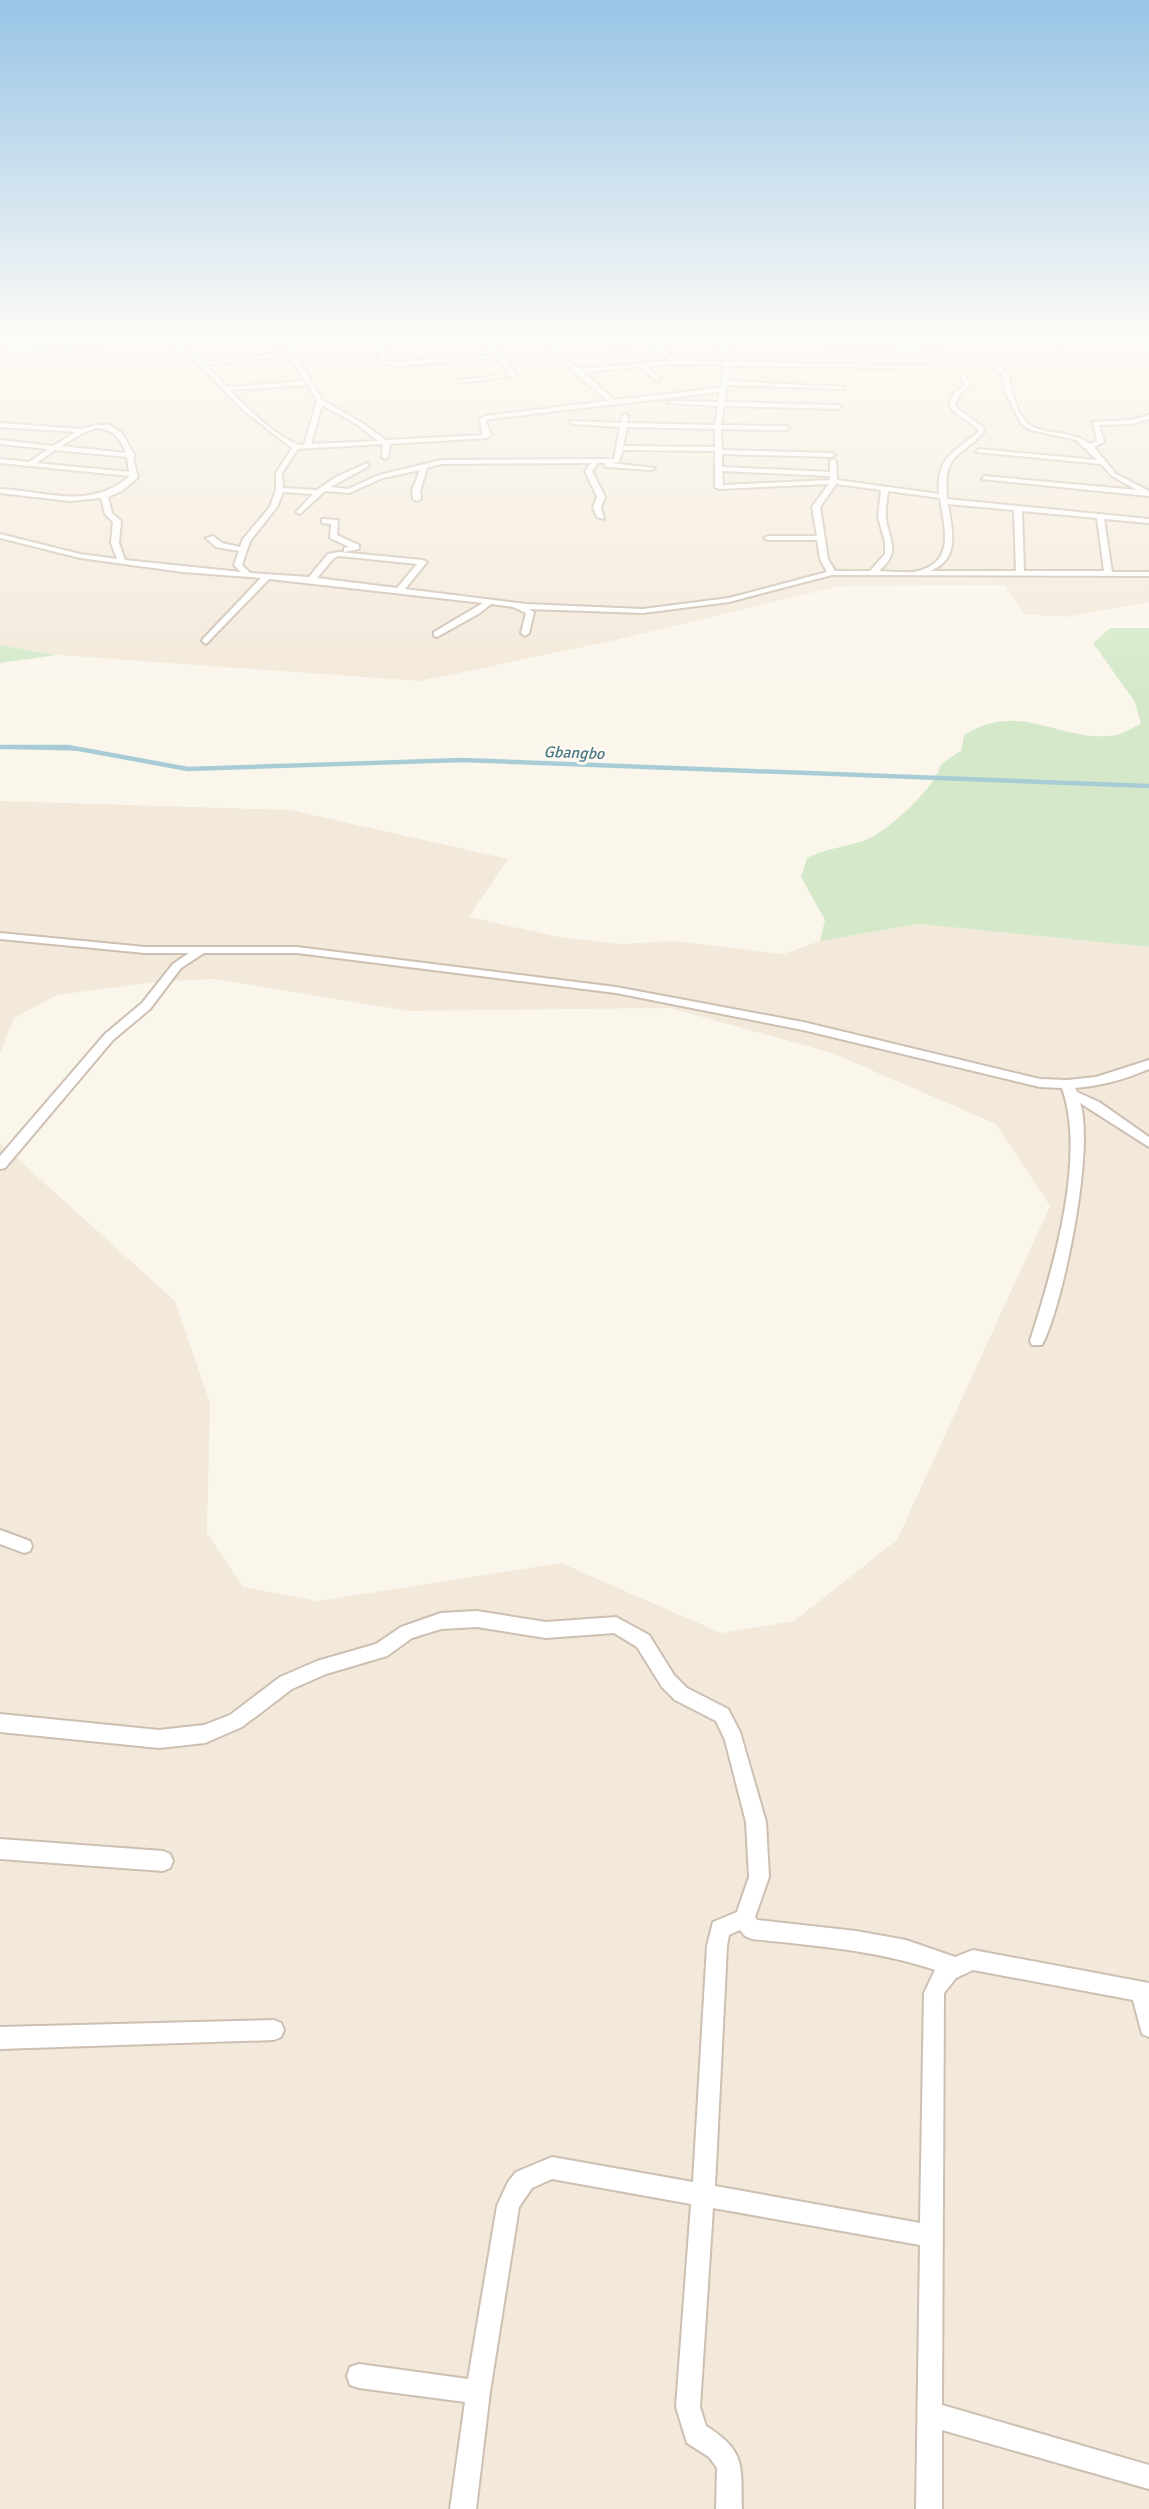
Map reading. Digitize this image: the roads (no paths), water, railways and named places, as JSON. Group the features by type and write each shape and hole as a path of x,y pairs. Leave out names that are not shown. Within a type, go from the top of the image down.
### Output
{"street":[{"path":"32,463 42,456"},
{"path":"0,491 62,500 104,496 129,482 133,474 132,456"},
{"path":"237,565 243,550 274,506 281,490 279,473 290,456"},
{"path":"601,517 597,507 601,497 588,468 596,463 617,461 618,456"},
{"path":"719,456 719,487 723,488 834,478"},
{"path":"802,456 833,458 834,478 816,508 824,559 832,573"},
{"path":"915,574 941,563 947,553 942,481 948,460 953,456"},
{"path":"1031,456 1102,463"},
{"path":"1096,456 1114,475 1149,494"},
{"path":"0,461 133,474"},
{"path":"281,490 349,491 367,481 447,461 596,463 652,468"},
{"path":"300,512 319,490 345,472 367,465"},
{"path":"417,499 416,491 424,467"},
{"path":"718,469 834,478 1018,510 1149,521"},
{"path":"984,478 1149,494"},
{"path":"871,574 888,560 892,550 881,514 886,489"},
{"path":"104,496 109,514 117,522 114,536 122,562"},
{"path":"1018,510 1020,574"},
{"path":"1100,516 1108,573"},
{"path":"311,580 331,556 356,547 338,541 334,536 335,522 325,522"},
{"path":"0,536 64,553 122,562 556,608 670,609 729,600 832,573 1149,574"},
{"path":"210,538 219,545 243,550"},
{"path":"768,538 822,538"},
{"path":"340,554 423,562 399,591"},
{"path":"209,572 237,565"},
{"path":"237,565 248,575"},
{"path":"206,641 267,577"},
{"path":"437,634 452,622 480,611 489,602"},
{"path":"513,605 530,612 525,633"},
{"path":"529,618 556,608"},
{"path":"0,936 173,950 266,949 324,952 616,990 803,1026 1071,1091 1096,1104 1116,1123 1149,1143"},
{"path":"173,950 188,957"},
{"path":"0,1165 6,1152 109,1037 146,1006 177,966 201,950"},
{"path":"1071,1091 1149,1065"},
{"path":"1037,1341 1054,1294 1067,1236 1076,1147 1071,1091"},
{"path":"0,1537 24,1546"},
{"path":"0,1723 159,1739 205,1734 236,1721 286,1683 323,1667 381,1650 407,1632 441,1621 477,1619 546,1630 616,1625 643,1641 668,1681 681,1694 722,1715 734,1738 755,1822 759,1877 744,1919 720,1928 717,1947 688,2407 696,2434 719,2448 729,2465 729,2509"},
{"path":"0,1849 163,1861"},
{"path":"744,1919 752,1930 856,1941 906,1950 953,1966"},
{"path":"929,2509 934,1993 939,1980 953,1966 973,1960 1145,1992 1149,2027"},
{"path":"0,2038 274,2030"},
{"path":"463,2509 478,2392 508,2206 519,2183 532,2174 552,2168 932,2236"},
{"path":"359,2376 478,2392"},
{"path":"930,2414 1149,2477"}],"waterway":[{"name":"Gbangbo","path":"77,749 0,747 68,747 188,769 462,760 1149,786"}]}
